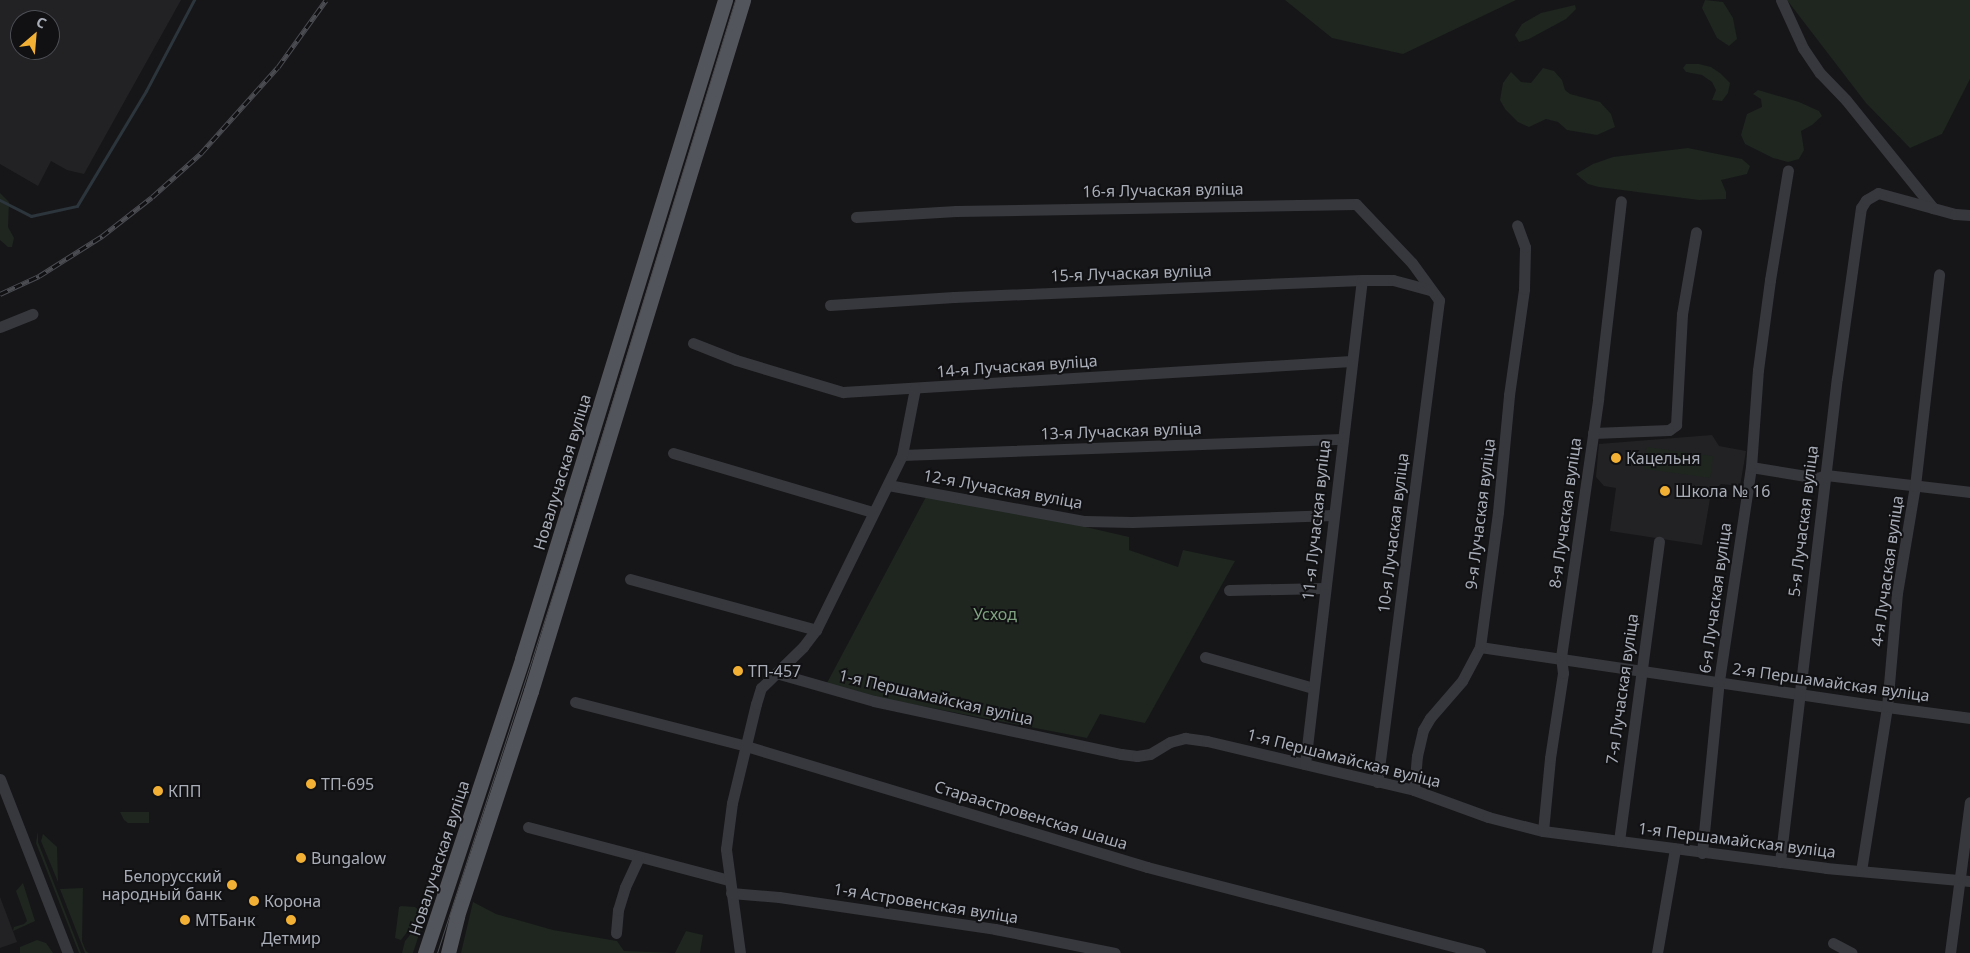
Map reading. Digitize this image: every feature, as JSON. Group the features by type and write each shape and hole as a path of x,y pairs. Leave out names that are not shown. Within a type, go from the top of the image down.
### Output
{"main road":[{"name":"Новалучаская вуліца","path":"426,953 522,659 725,0"},
{"path":"448,953 457,916 531,691 743,0"}],"street":[{"path":"1782,0 1803,48 1820,73 1846,100 1932,208 1955,214 1970,215"},
{"path":"706,65 723,70"},
{"name":"6-я Лучаская вуліца","path":"1702,853 1719,681 1751,467 1760,352 1788,170"},
{"name":"5-я Лучаская вуліца","path":"1780,862 1837,378 1861,208 1866,200 1878,193 1932,208"},
{"name":"8-я Лучаская вуліца","path":"1543,831 1550,758 1563,673 1561,657 1593,433 1621,200"},
{"name":"16-я Лучаская вуліца","path":"856,217 956,211 1356,204 1412,263 1431,290"},
{"name":"9-я Лучаская вуліца","path":"1414,790 1417,756 1423,730 1430,718 1462,681 1480,647 1498,512 1509,395 1524,288 1525,247 1517,225"},
{"path":"1593,433 1669,430 1676,425 1682,314 1696,232"},
{"name":"4-я Лучаская вуліца","path":"1861,871 1887,708 1897,593 1915,486 1939,274"},
{"name":"15-я Лучаская вуліца","path":"830,305 954,297 1362,280 1393,280 1431,290"},
{"name":"11-я Лучаская вуліца","path":"1305,764 1362,280"},
{"name":"10-я Лучаская вуліца","path":"1377,782 1439,300 1431,290"},
{"path":"0,327 32,314"},
{"name":"14-я Лучаская вуліца","path":"693,343 736,360 843,392 1351,361"},
{"path":"740,953 730,893 726,849 732,803 761,688 803,647 816,630 872,512 902,456 915,388"},
{"name":"13-я Лучаская вуліца","path":"902,456 1342,439"},
{"path":"673,453 872,512"},
{"path":"1751,467 1818,478 1826,475 1970,492"},
{"name":"12-я Лучаская вуліца","path":"888,484 1086,520 1132,522 1334,515"},
{"name":"7-я Лучаская вуліца","path":"1619,841 1659,542"},
{"path":"630,579 816,630"},
{"path":"1230,590 1325,588"},
{"name":"2-я Першамайская вуліца","path":"1480,647 1561,657 1887,708 1970,718"},
{"path":"1205,657 1313,688"},
{"name":"1-я Першамайская вуліца","path":"776,673 874,701 1121,754 1137,756 1150,754 1170,742 1185,738 1414,790 1488,817 1543,831 1702,853 1861,871 1965,880"},
{"name":"Стараастровенская шаша","path":"575,702 746,746 1147,867 1480,953"},
{"path":"0,779 68,953"},
{"path":"1950,953 1965,880 1970,802"},
{"path":"528,827 729,880"},
{"path":"1658,953 1674,849"},
{"path":"616,933 618,910 625,887 639,857"},
{"name":"1-я Астровенская вуліца","path":"730,893 779,897 995,929 1114,953"},
{"path":"441,910 457,916"},
{"path":"1833,943 1852,953"}],"shaded area":[{"path":"0,0 181,0 84,174 67,170 51,161 38,186 0,164"},
{"name":"Школа № 16","path":"1712,435 1719,446 1746,451 1740,486 1721,484 1711,493 1702,545 1610,531 1616,488 1604,486 1596,477 1599,444"},
{"path":"0,897 17,942 0,948"}],"green space":[{"path":"1285,0 1516,0 1403,54 1332,38"},
{"path":"1705,0 1723,2 1733,18 1737,39 1729,46 1717,38 1702,8"},
{"path":"1787,0 1970,0 1970,79 1942,134 1910,148 1866,103"},
{"path":"1575,5 1576,9 1566,19 1529,39 1519,42 1515,35 1522,24 1541,13"},
{"path":"1686,64 1699,64 1711,67 1730,83 1728,93 1722,101 1712,100 1716,90 1712,82 1702,75 1686,72 1683,68"},
{"path":"1543,68 1554,71 1562,80 1565,90 1570,94 1600,102 1611,114 1615,127 1597,135 1567,130 1558,122 1546,119 1529,127 1518,122 1505,109 1500,100 1503,83 1511,72 1521,82 1531,83"},
{"path":"1758,90 1799,102 1819,111 1822,116 1812,125 1801,131 1804,150 1799,159 1788,162 1773,158 1745,144 1741,135 1747,114 1762,107 1761,99 1753,94"},
{"path":"1688,148 1742,159 1750,166 1747,174 1721,180 1726,192 1726,199 1699,200 1599,187 1588,184 1576,174 1593,164 1613,157"},
{"path":"0,193 9,202 8,227 14,238 12,247 8,247 0,240"},
{"path":"1647,447 1713,456 1710,478 1644,469"},
{"name":"Усход","path":"927,495 1047,518 1129,537 1129,550 1178,567 1183,550 1235,561 1145,723 1100,714 1087,738 885,699 827,683"},
{"path":"120,812 149,812 149,823 128,823"},
{"path":"38,831 38,842 81,953 79,953 36,843"},
{"path":"43,834 57,847 58,882 41,841"},
{"path":"23,883 35,921 13,931 14,927 27,921 16,891"},
{"path":"83,888 82,941 86,951 89,953 85,953 60,889"},
{"path":"473,902 496,914 553,930 617,941 624,951 674,953 461,953"},
{"path":"399,907 415,907 422,913 401,940 395,938"},
{"path":"422,920 413,953 402,953 405,941"},
{"path":"686,931 703,935 700,953 675,953"},
{"path":"37,940 46,943 53,953 20,953 20,947"}],"waterway":[{"path":"0,200 31,216 77,206 146,91 194,0"}],"tram line":[{"path":"437,953 562,566 735,0"}],"railway":[{"path":"0,294 39,276 102,236 152,197 201,153 278,67 326,0"}],"place":[{"name":"Кацельня","path":"1616,458"},
{"name":"Школа № 16","path":"1665,491"},
{"name":"ТП-457","path":"738,671"},
{"name":"ТП-695","path":"311,784"},
{"name":"КПП","path":"158,791"},
{"name":"Bungalow","path":"301,858"},
{"name":"Белорусский народный банк","path":"232,885"},
{"name":"Корона","path":"254,901"},
{"name":"МТБанк","path":"185,920"},
{"name":"Детмир","path":"291,920"}]}
